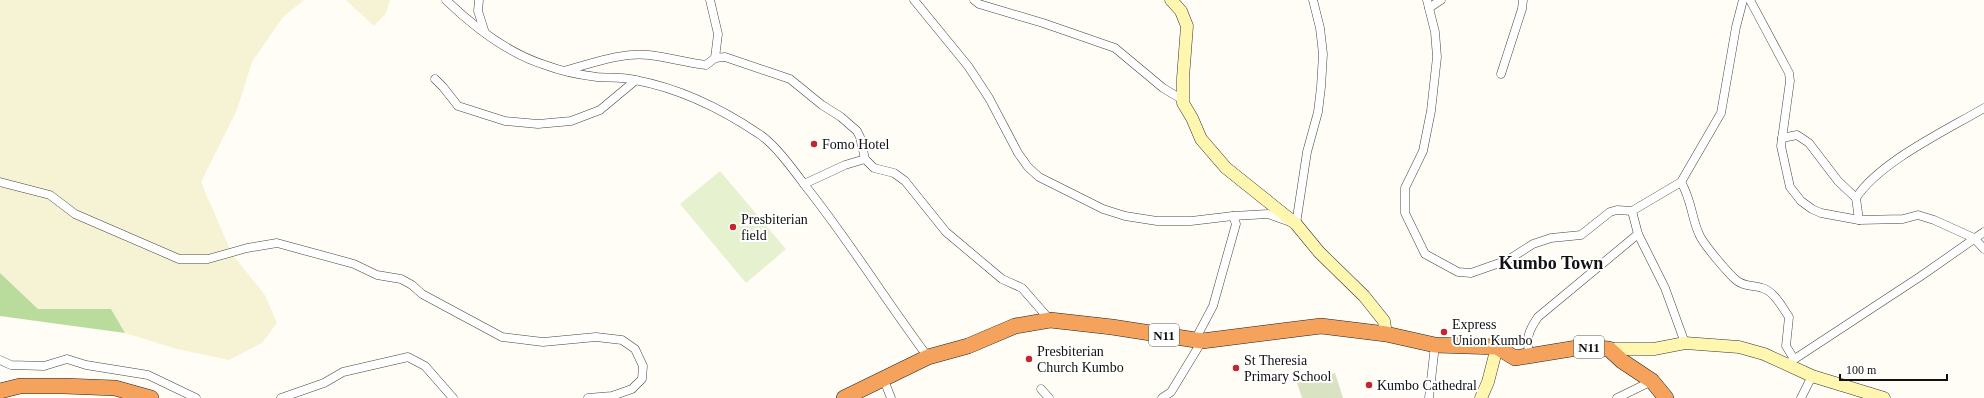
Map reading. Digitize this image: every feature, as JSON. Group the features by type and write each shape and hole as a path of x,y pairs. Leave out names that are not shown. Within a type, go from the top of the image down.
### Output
{"highway":[{"name":"N11","path":"844,398 884,380 928,357 968,346 1015,326 1050,320 1198,341 1320,326 1386,334 1435,345 1497,347 1515,358 1583,347 1609,350 1622,361 1652,381 1666,398"},
{"path":"0,391 20,386 115,388 151,398"}],"street":[{"path":"446,0 485,33 507,49 529,59 565,71 597,77 620,77 665,87 712,107 760,134 804,184 832,220 890,306 928,357"},
{"path":"479,0 478,11 485,33"},
{"path":"710,0 718,34 715,58"},
{"path":"914,0 968,66 989,98 1018,153 1028,167 1039,177 1103,209 1125,216 1157,221 1191,221 1268,214 1296,224"},
{"path":"974,0 979,4 1043,23 1115,48 1163,88 1183,100"},
{"path":"1171,0 1180,11 1187,26 1183,100 1201,139 1213,155 1226,168 1296,224 1319,252 1364,296 1384,321 1386,334"},
{"path":"1296,224 1306,152 1318,112 1321,87 1323,54 1320,28 1313,0"},
{"path":"1441,0 1428,4 1435,32 1437,57 1431,111 1423,151 1404,188 1405,213 1425,254 1458,272 1471,273 1508,260 1534,244 1551,238 1581,235 1610,212 1617,210 1632,211 1681,182 1721,113 1736,27 1743,0"},
{"path":"1502,74 1522,9 1523,0"},
{"path":"1750,0 1789,73 1790,80 1781,146 1790,187 1795,195 1812,210 1821,214 1859,220 1903,218 1918,215 1934,220 1974,238 1984,249"},
{"path":"565,71 599,61 648,54 706,65 715,58 725,57 738,60 790,79 822,106 841,117 856,131 860,137 864,159 874,168 894,173 905,182 946,232 1002,279 1022,288 1050,320"},
{"path":"435,79 458,106 505,121 538,124 571,121 600,110 636,80"},
{"path":"1859,220 1856,198 1863,186 1879,172 1984,108"},
{"path":"1782,138 1797,134 1807,140 1838,181 1856,198"},
{"path":"804,184 845,165 864,159"},
{"path":"0,182 50,195 76,214 179,259 208,259 247,248 277,243 354,264 377,275 401,279 412,285 422,294 502,338 542,342 596,337 622,340 635,349 643,366 642,379 632,389 612,396 588,398"},
{"path":"1681,182 1688,195 1700,236 1721,263 1736,281 1747,286 1762,288 1770,291 1789,317 1786,346 1790,361"},
{"path":"1632,211 1638,234 1665,288 1685,343"},
{"path":"1162,398 1171,392 1198,341 1215,299 1236,224 1233,216"},
{"path":"1790,361 1921,276 1984,232"},
{"path":"1529,356 1527,337 1529,330 1538,317 1638,234"},
{"path":"1609,350 1654,349 1685,343 1739,347 1790,361 1812,376 1884,398"},
{"path":"1429,398 1435,345"},
{"path":"1481,398 1488,382 1497,347"},
{"path":"281,398 324,382 343,372 408,357 425,366 453,398"},
{"path":"0,360 10,365 44,366 67,360 86,365 123,370 148,375 196,398"},
{"path":"1801,398 1812,376"},
{"path":"884,380 891,398"},
{"path":"1617,398 1652,381"},
{"path":"1041,389 1049,398"}],"shaded area":[{"path":"0,0 304,0 283,17 252,62 237,110 201,182 232,254 265,295 277,323 262,343 229,360 177,349 125,333 111,309 38,309 0,273"},
{"path":"346,0 390,0 386,13 374,26"}],"green space":[{"name":"Presbiterian field","path":"720,171 786,249 746,283 680,204"},
{"path":"0,273 38,309 111,309 125,333 0,316"},
{"path":"1335,373 1343,398 1302,398 1297,383"}],"place":[{"name":"Fomo Hotel","path":"814,144"},
{"name":"Presbiterian field","path":"733,227"},
{"name":"Express Union Kumbo","path":"1444,332"},
{"name":"Presbiterian Church Kumbo","path":"1029,359"},
{"name":"St Theresia Primary School","path":"1236,368"},
{"name":"Kumbo Cathedral","path":"1369,385"}],"district":[{"name":"Kumbo Town","path":"1551,263"}]}
